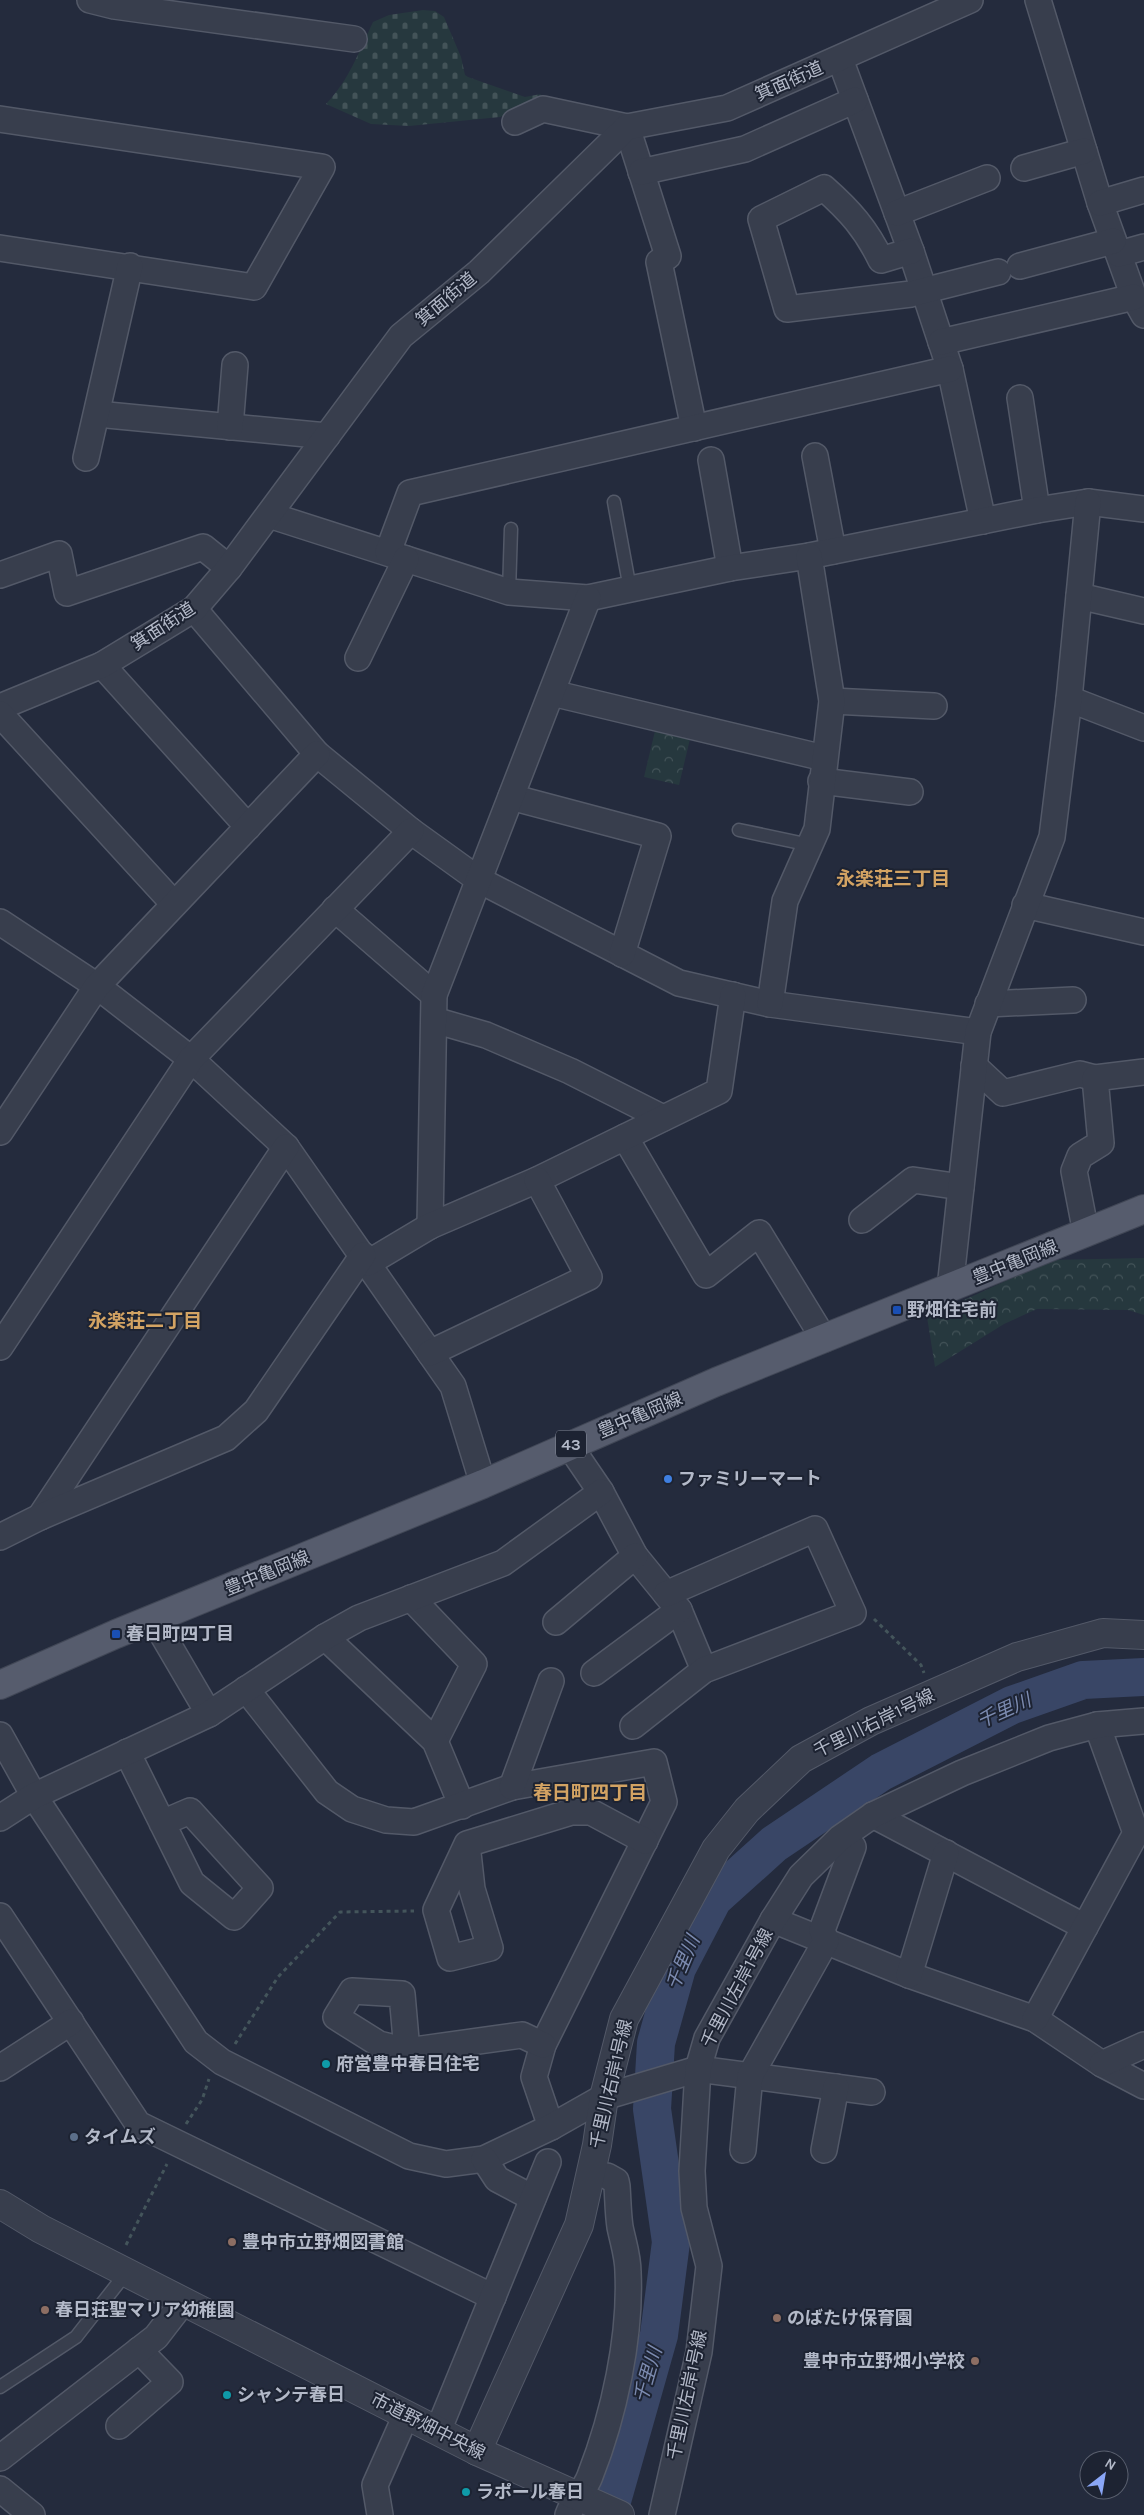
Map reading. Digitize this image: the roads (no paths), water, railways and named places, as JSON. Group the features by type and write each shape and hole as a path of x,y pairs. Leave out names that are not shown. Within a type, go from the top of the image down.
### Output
{"main road":[{"name":"豊中亀岡線","path":"0,1684 482,1484 569,1445 824,1339 1086,1233 1139,1217"}],"street":[{"path":"90,0 114,6 354,40"},
{"name":"箕面街道","path":"0,707 102,664 194,609 229,568 401,336 479,272 627,127 727,108 970,0"},
{"path":"941,342 1139,306 1100,203 1038,0"},
{"path":"840,59 911,251 950,369 983,521"},
{"path":"641,172 745,149 855,100"},
{"path":"515,122 543,108 627,127 668,256 659,262 694,428"},
{"path":"0,119 322,167 254,287 130,266 0,248"},
{"path":"1024,168 1084,151"},
{"path":"897,213 987,178"},
{"path":"911,251 881,260 869,235 847,208 824,188 761,219 787,309 911,294 1009,269 1116,248 1144,247"},
{"path":"1100,203 1144,190"},
{"path":"86,458 130,266"},
{"path":"230,427 235,365"},
{"path":"358,658 397,556 410,493 950,369"},
{"path":"1020,398 1037,510"},
{"path":"97,414 327,436"},
{"path":"770,1004 785,901 816,829 832,701 815,456"},
{"path":"711,460 730,568"},
{"path":"950,1288 978,1032 1052,837 1069,699 1088,502"},
{"path":"269,515 509,592 588,598 730,568 821,553 1037,510 1088,502 1144,509"},
{"path":"0,575 59,554 67,593 203,547 229,568"},
{"path":"1079,596 1144,610"},
{"path":"430,1226 434,995 588,598"},
{"path":"194,609 316,754 411,831 479,880 679,983 770,1004 978,1032"},
{"path":"102,664 248,826"},
{"path":"552,692 910,792"},
{"path":"1069,699 1144,728"},
{"path":"832,701 934,706"},
{"path":"0,714 174,904"},
{"path":"0,1132 97,986 316,754"},
{"path":"511,797 658,836 622,954"},
{"path":"0,1347 191,1059 411,831"},
{"path":"1025,905 1144,932"},
{"path":"335,909 434,995"},
{"path":"0,922 97,986 191,1059 286,1147 453,1386 482,1484"},
{"path":"0,1537 40,1517 226,1438 256,1411 365,1259 430,1226 537,1180 718,1091 733,995"},
{"path":"988,1004 1073,1000"},
{"path":"434,1020 486,1035 570,1071 663,1118"},
{"path":"974,1066 1003,1093 1080,1074 1095,1078 1144,1072"},
{"path":"1086,1233 1074,1172 1080,1156 1101,1143 1095,1078"},
{"path":"625,1137 706,1275 759,1233 824,1339"},
{"path":"40,1517 286,1147"},
{"path":"430,1353 589,1277 537,1180"},
{"path":"863,1221 913,1180 961,1187"},
{"path":"569,1445 600,1492 635,1556 673,1602 704,1670"},
{"path":"0,1818 34,1796 209,1714 325,1637 359,1618 503,1563 600,1492"},
{"path":"594,1673 673,1602 815,1529 853,1613 704,1670 633,1726"},
{"path":"556,1622 635,1556"},
{"path":"411,1598 474,1664 435,1741"},
{"path":"154,1620 209,1714"},
{"name":"千里川右岸1号線","path":"477,2451 579,2225 611,2094 624,2019 716,1849 747,1810 801,1759 870,1721 1017,1658 1103,1633 1144,1635"},
{"path":"325,1637 435,1741 462,1806"},
{"path":"512,1787 552,1681"},
{"path":"246,1688 327,1792 352,1809 386,1820 414,1822 512,1787 654,1762 664,1802 542,2045 534,2077 551,2127"},
{"name":"千里川左岸1号線","path":"662,2515 699,2352 709,2266 694,2208 692,2071 707,2038 773,1920 801,1876 840,1838 873,1815 962,1773 1040,1742 1097,1725 1144,1721"},
{"path":"1035,2019 1136,1833 1097,1725"},
{"path":"0,1735 34,1796 196,2042 222,2062 409,2156 446,2164 484,2159 551,2127 611,2094 692,2071 750,2076 872,2092"},
{"path":"127,1752 162,1823"},
{"path":"467,1844 472,1889 490,1948 450,1958 436,1910 467,1844 571,1812 591,1812 644,1841"},
{"path":"873,1815 1085,1927"},
{"path":"743,2150 750,2076 826,1942 822,1930 853,1847"},
{"path":"909,1975 946,1853"},
{"path":"0,1916 138,2124 176,2145 493,2297"},
{"path":"773,1920 909,1975 1035,2019 1102,2064 1144,2086"},
{"path":"0,2068 71,2022"},
{"path":"408,2051 522,2035 542,2045"},
{"path":"1102,2064 1144,2044"},
{"path":"824,2150 836,2087"},
{"path":"484,2159 497,2179 533,2198"},
{"path":"438,2431 548,2162"},
{"name":"千里川右岸1号線","path":"578,2504 590,2477 608,2417 625,2337 628,2297 627,2255 620,2227 616,2181 607,2176"},
{"name":"市道野畑中央線","path":"0,2204 41,2229 124,2263 183,2302 578,2504 620,2515"},
{"path":"0,2458 156,2337 183,2302"},
{"path":"119,2426 170,2382 139,2350"},
{"path":"380,2515 375,2485 406,2415"},
{"path":"0,2489 32,2515"}],"lane":[{"path":"614,502 630,589"},
{"path":"509,592 511,529"},
{"path":"739,830 810,845"},
{"path":"0,2387 76,2337 124,2263"}],"waterway":[{"name":"千里川","path":"608,2515 659,2335 671,2242 652,2109 656,2043 677,1968 713,1899 774,1844 881,1772 1012,1705 1083,1680 1144,1677"}],"place":[{"name":"野畑住宅前","path":"897,1310"},
{"name":"ファミリーマート","path":"668,1479"},
{"name":"春日町四丁目","path":"116,1634"},
{"name":"府営豊中春日住宅","path":"326,2064"},
{"name":"タイムズ","path":"74,2137"},
{"name":"豊中市立野畑図書館","path":"232,2242"},
{"name":"春日荘聖マリア幼稚園","path":"45,2310"},
{"name":"のばたけ保育園","path":"777,2318"},
{"name":"豊中市立野畑小学校","path":"975,2361"},
{"name":"シャンテ春日","path":"227,2395"},
{"name":"ラポール春日","path":"466,2492"}],"district":[{"name":"永楽荘三丁目","path":"893,879"},
{"name":"永楽荘二丁目","path":"145,1321"},
{"name":"春日町四丁目","path":"590,1793"}]}
